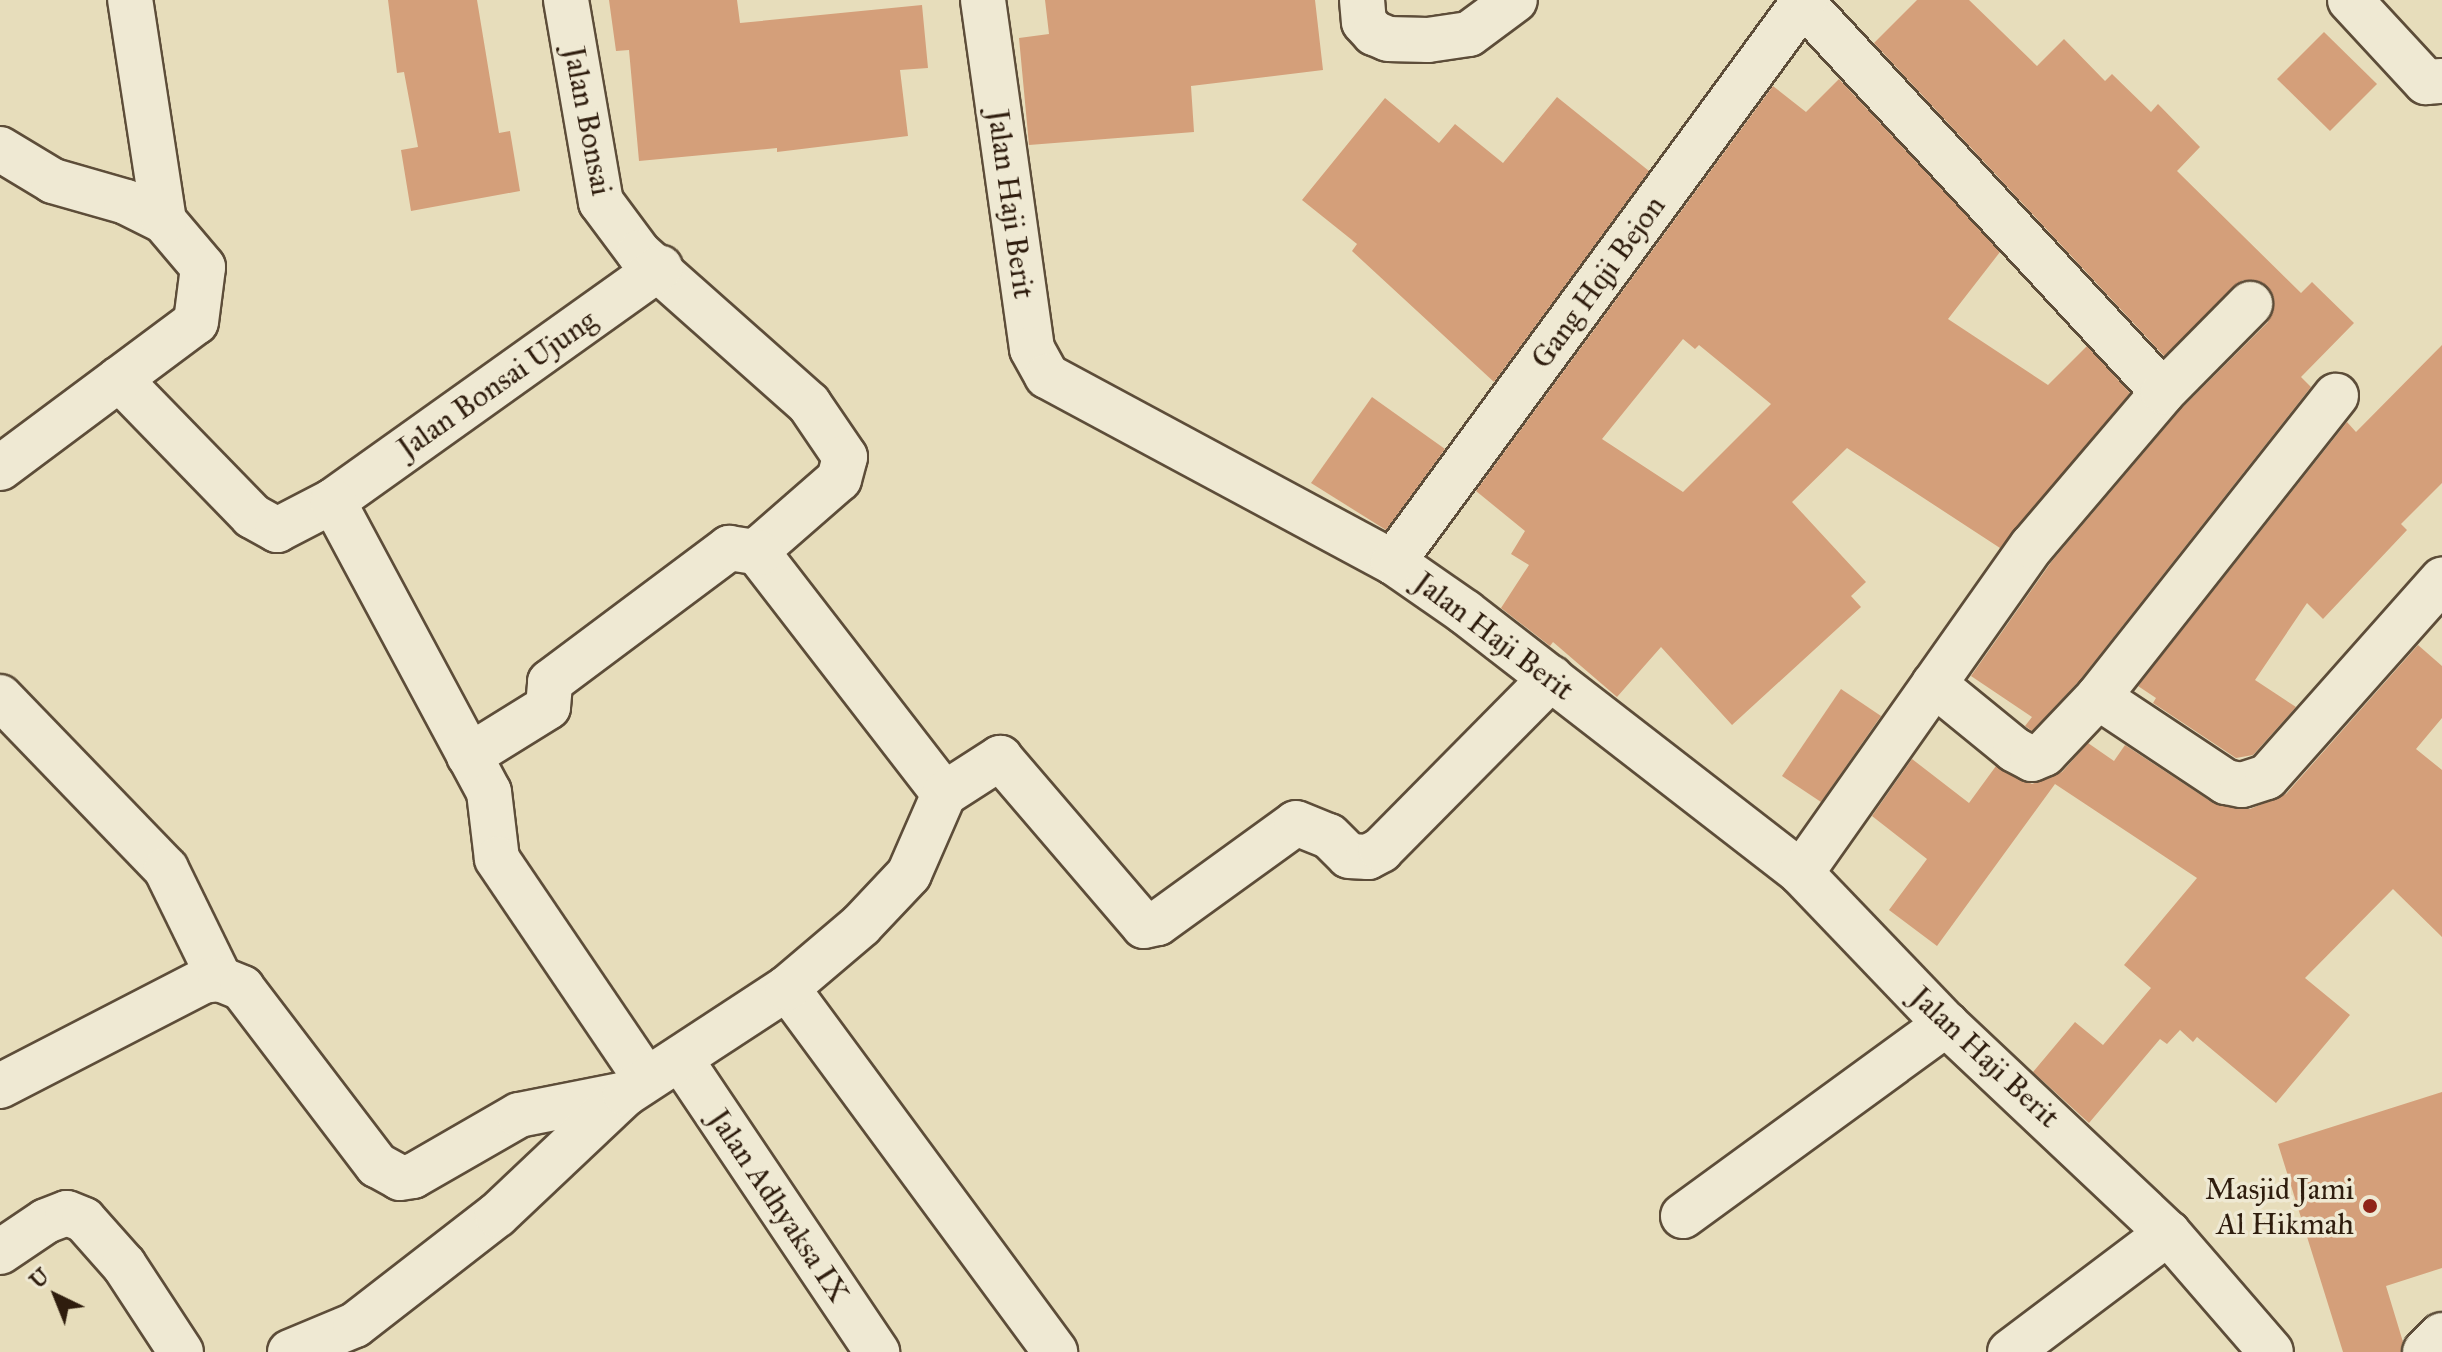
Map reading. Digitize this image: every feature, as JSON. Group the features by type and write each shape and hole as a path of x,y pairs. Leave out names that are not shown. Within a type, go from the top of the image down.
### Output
{"street":[{"path":"130,0 164,221"},
{"name":"Jalan Bonsai","path":"566,0 601,202 639,253 660,268 809,404 845,457 839,479 760,553"},
{"name":"Jalan Haji Berit","path":"983,0 1032,349 1047,376 1393,562 1551,678 1801,873 1946,1024 2168,1233 2271,1352"},
{"path":"1362,0 1364,22 1388,39 1469,34 1503,11"},
{"path":"2350,0 2426,82 2442,81"},
{"path":"1803,1 2163,392"},
{"name":"Gang Hqji Bejon","path":"1393,562 1803,1"},
{"path":"0,149 53,181 126,202 164,221 203,267 196,322 0,468"},
{"name":"Jalan Bonsai Ujung","path":"119,379 265,523 277,530 333,501 660,268"},
{"path":"1801,873 2032,546 2163,392 2250,304"},
{"path":"1934,684 2032,759 2044,754 2098,697 2336,396"},
{"name":"Jalan Adhyaksa IX","path":"333,501 489,792 497,859 651,1078 877,1352"},
{"path":"469,756 548,707 550,682 729,548 760,553 944,794"},
{"path":"2098,697 2204,772 2242,785 2267,777 2442,580"},
{"path":"290,1352 364,1338 651,1078 787,988 861,925 909,874 944,794 1000,758 1144,926 1158,923 1296,823 1329,836 1349,856 1368,857 1381,850 1551,678"},
{"path":"0,697 166,869 220,979"},
{"path":"0,1086 203,981 220,979 242,988 377,1165 400,1178 413,1176 519,1115 651,1078"},
{"path":"787,988 1055,1352"},
{"path":"1683,1216 1946,1024"},
{"path":"0,1252 46,1221 67,1213 84,1220 124,1265 181,1352"},
{"path":"2010,1352 2168,1233"},
{"path":"2425,1352 2442,1335"}],"building":[{"path":"388,0 477,0 499,133 510,131 520,191 411,211 401,150 418,147 404,72 397,73"},
{"path":"609,0 737,0 740,23 922,5 928,68 900,70 908,136 777,152 777,148 639,161 629,50 616,51"},
{"path":"1045,0 1315,0 1323,70 1191,86 1194,132 1029,145 1019,38 1049,34"},
{"path":"1917,0 1969,0 2037,66 2064,39 2105,81 2112,74 2151,112 2158,104 2200,147 2177,171 2301,293 2312,282 2354,323 2301,377 2311,387 2079,681 2032,731 2025,726 2032,717 1971,676 2052,561 2181,409 2268,322 2274,298 2267,286 2243,280 2164,356 1874,43"},
{"path":"2324,32 2377,84 2330,131 2277,79"},
{"path":"1839,79 2000,252 1948,319 2048,385 2087,346 2130,393 2000,548 1847,448 1792,502 1866,582 1851,596 1861,607 1732,725 1661,647 1617,697 1553,642 1550,646 1501,608 1529,565 1511,554 1525,531 1476,491 1773,86 1806,112","holes":["1683,339 1695,349 1699,345 1771,404 1683,492 1602,439"]},
{"path":"1557,97 1649,171 1494,382 1352,251 1357,244 1302,200 1385,98 1439,143 1455,124 1503,163"},
{"path":"2442,345 2442,483 2401,524 2407,530 2323,619 2307,603 2255,680 2296,707 2253,755 2236,758 2153,703 2156,698 2138,686 2347,422 2356,432"},
{"path":"1372,397 1445,449 1386,530 1311,483"},
{"path":"2418,645 2442,666 2442,718 2416,749 2442,770 2442,937 2393,889 2305,978 2350,1015 2276,1103 2197,1037 2193,1042 2180,1030 2167,1044 2160,1039 2089,1123 2033,1072 2075,1022 2103,1045 2151,988 2124,965 2197,878 2055,784 1937,946 1889,910 1927,859 1872,816 1912,759 1969,803 1996,766 2032,784 2062,772 2088,743 2114,761 2125,745 2213,803 2250,809 2286,794"},
{"path":"1841,689 1881,716 1821,802 1782,776"},
{"name":"Masjid Jami Al Hikmah","path":"2442,1092 2442,1268 2386,1286 2403,1342 2401,1352 2343,1352 2278,1144"}],"place":[{"name":"Masjid Jami Al Hikmah","path":"2370,1206"}]}
